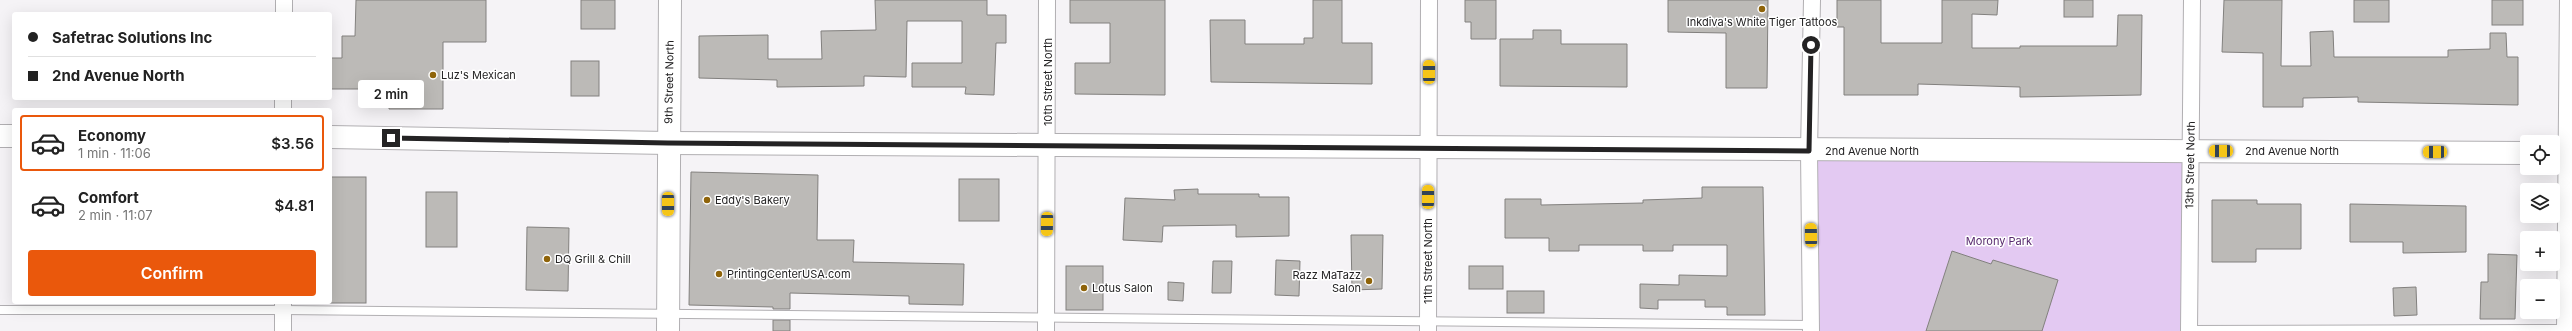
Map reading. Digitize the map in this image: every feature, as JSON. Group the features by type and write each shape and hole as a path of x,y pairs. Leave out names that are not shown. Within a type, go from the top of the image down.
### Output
{"main road":[{"name":"9th Street North","path":"668,322 670,0"},
{"path":"2569,329 2565,153 2571,0"},
{"path":"0,136 12,136"},
{"name":"2nd Avenue North","path":"332,137 668,143 1809,151 2520,153"}],"street":[{"path":"284,0 284,12"},
{"name":"10th Street North","path":"1046,325 1048,145 1047,0"},
{"name":"11th Street North","path":"1428,326 1429,0"},
{"path":"1812,0 1809,151 1812,328"},
{"name":"13th Street North","path":"2189,330 2192,0"},
{"path":"283,306 283,331"}],"lane":[{"path":"0,310 283,306 668,322 1812,328"},
{"path":"2189,330 2569,329"}],"green space":[{"name":"Morony Park","path":"1809,151 2190,151 2189,331 1809,331"}],"building":[{"path":"356,0 486,0 486,42 443,42 443,109 389,109 389,89 332,89 332,58 342,58 342,36 355,36"},
{"path":"581,0 615,0 615,29 581,29"},
{"path":"875,0 987,0 987,15 1006,15 1006,43 996,43 994,95 965,94 966,87 912,87 912,63 962,63 962,21 907,21 906,77 864,76 864,86 777,87 777,80 699,78 699,36 768,35 768,59 822,59 821,31 876,30"},
{"path":"1070,0 1165,0 1165,95 1075,94 1075,63 1110,63 1110,23 1070,23"},
{"path":"1313,0 1342,0 1342,43 1372,43 1372,84 1211,82 1210,20 1245,20 1245,44 1304,44 1304,38 1313,38"},
{"path":"1465,0 1496,0 1496,39 1471,39 1471,22 1465,22"},
{"path":"1668,0 1768,0 1767,88 1726,88 1726,33 1668,32"},
{"path":"1837,0 1881,0 1881,43 1942,43 1942,0 1998,0 1997,15 1972,14 1972,48 2020,48 2020,46 2117,46 2118,15 2142,15 2141,95 2020,97 2020,87 1918,84 1918,95 1844,95 1844,27 1837,27"},
{"path":"2064,0 2093,0 2093,17 2064,17"},
{"path":"2224,0 2282,0 2281,66 2311,66 2310,32 2333,31 2334,57 2448,57 2448,50 2490,49 2490,33 2506,33 2507,57 2518,57 2518,105 2358,102 2358,97 2303,98 2303,107 2263,107 2263,53 2222,52"},
{"path":"2354,0 2389,0 2389,22 2354,22"},
{"path":"2492,0 2523,0 2523,25 2492,25"},
{"path":"1533,30 1561,30 1561,44 1627,44 1627,87 1500,86 1500,39 1533,39"},
{"path":"571,61 599,61 599,96 571,96"},
{"path":"691,172 818,175 817,240 854,240 853,262 964,264 963,305 909,304 909,296 790,293 790,309 773,309 773,307 689,305"},
{"path":"332,177 366,177 366,303 332,303"},
{"path":"959,179 999,179 999,221 959,221"},
{"path":"1702,187 1763,187 1765,315 1727,315 1727,307 1705,307 1705,300 1658,300 1658,309 1640,308 1640,284 1679,285 1679,275 1727,276 1727,245 1673,245 1673,251 1643,251 1643,245 1579,245 1579,251 1549,251 1549,238 1505,238 1505,199 1541,199 1541,205 1643,203 1643,200 1702,198"},
{"path":"1198,189 1198,194 1259,194 1259,197 1289,197 1289,236 1236,237 1236,225 1163,226 1162,242 1123,240 1125,198 1175,200 1174,190"},
{"path":"426,192 457,192 457,247 426,247"},
{"path":"2212,200 2257,200 2257,204 2301,204 2301,249 2256,249 2256,262 2212,262"},
{"path":"2350,204 2466,206 2466,252 2403,253 2403,242 2350,242"},
{"name":"DQ Grill & Chill","path":"527,227 569,228 568,291 526,290"},
{"path":"1351,235 1383,235 1382,289 1352,290"},
{"path":"1952,251 1991,264 1993,260 2058,280 2042,331 1926,331"},
{"path":"2488,254 2517,255 2515,319 2480,319 2481,282 2488,282"},
{"path":"1276,260 1300,261 1299,296 1275,295"},
{"path":"1213,261 1232,261 1231,293 1212,293"},
{"path":"1066,266 1103,266 1103,310 1066,310"},
{"path":"1469,266 1503,266 1503,289 1469,289"},
{"path":"1168,282 1184,283 1183,301 1168,300"},
{"path":"2416,287 2417,315 2394,316 2393,288"},
{"path":"1507,291 1544,291 1544,313 1507,313"},
{"path":"773,320 790,320 790,331 773,331"}],"place":[{"name":"Inkdiva's White Tiger Tattoos","path":"1762,9"},
{"name":"Luz's Mexican","path":"433,75"},
{"name":"Eddy's Bakery","path":"707,200"},
{"name":"DQ Grill & Chill","path":"547,259"},
{"name":"PrintingCenterUSA.com","path":"719,274"},
{"name":"Razz MaTazz Salon","path":"1369,281"},
{"name":"Lotus Salon","path":"1084,288"}],"route":[{"path":"391,138 668,143 1809,151 1811,45"}]}
